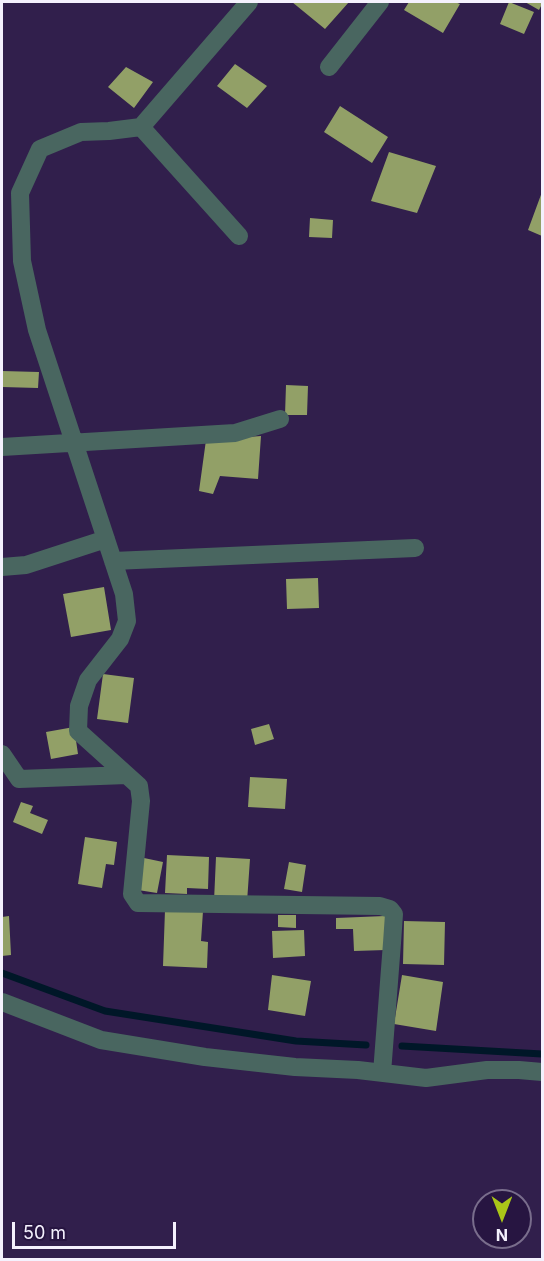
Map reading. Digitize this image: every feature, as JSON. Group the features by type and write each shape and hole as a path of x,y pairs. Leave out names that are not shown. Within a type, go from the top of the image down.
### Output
{"street":[{"path":"249,2 141,127 81,132 40,149 20,193 21,261 37,330 124,594 127,621 120,639 88,680 79,706 78,731 139,786 141,801 132,894 138,903 380,906 390,909 394,914 382,1073"},
{"path":"329,67 380,2"},
{"path":"141,127 239,236"},
{"path":"2,447 236,433 280,419"},
{"path":"2,567 26,565 106,539"},
{"path":"113,561 416,548"},
{"path":"2,754 19,779 127,775"},
{"path":"2,1002 101,1040 205,1057 426,1078 488,1070 543,1072"}],"building":[{"path":"292,2 349,2 325,29"},
{"path":"409,2 455,2 460,4 443,33 404,10"},
{"path":"509,2 534,12 524,34 500,24"},
{"path":"525,2 542,2 542,4 539,10"},
{"path":"235,64 267,86 247,108 217,86"},
{"path":"126,67 153,82 134,108 108,87"},
{"path":"340,106 388,137 372,163 324,132"},
{"path":"389,152 436,166 417,213 371,201"},
{"path":"542,192 542,236 528,230"},
{"path":"310,218 333,220 332,238 309,237"},
{"path":"2,371 39,372 38,388 2,387"},
{"path":"286,385 308,386 307,415 285,415"},
{"path":"261,436 258,479 220,476 213,494 199,491 206,440"},
{"path":"318,578 319,608 287,609 286,579"},
{"path":"104,587 111,630 71,637 63,594"},
{"path":"103,674 134,678 128,723 97,719"},
{"path":"269,724 274,739 255,745 251,729"},
{"path":"74,727 78,754 51,759 46,732"},
{"path":"250,777 287,779 285,809 248,807"},
{"path":"21,802 33,806 30,813 48,820 42,834 13,822"},
{"path":"85,837 117,842 114,865 106,864 102,888 78,884"},
{"path":"167,855 209,857 208,889 187,888 187,894 165,893"},
{"path":"216,857 250,859 247,902 214,901"},
{"path":"144,858 163,862 157,893 138,890"},
{"path":"289,862 306,865 302,892 284,889"},
{"path":"165,910 203,911 201,941 208,942 207,968 163,966"},
{"path":"278,915 296,915 296,928 278,927"},
{"path":"9,916 11,955 2,956 2,917"},
{"path":"385,916 386,950 354,951 353,929 336,929 336,918"},
{"path":"404,921 445,922 444,965 403,964"},
{"path":"304,930 305,956 273,958 272,931"},
{"path":"272,975 311,981 305,1016 268,1010"},
{"path":"402,975 443,982 436,1031 394,1024"}],"waterway":[{"path":"2,973 105,1011 296,1041 366,1045"},
{"path":"402,1046 542,1054"}]}
